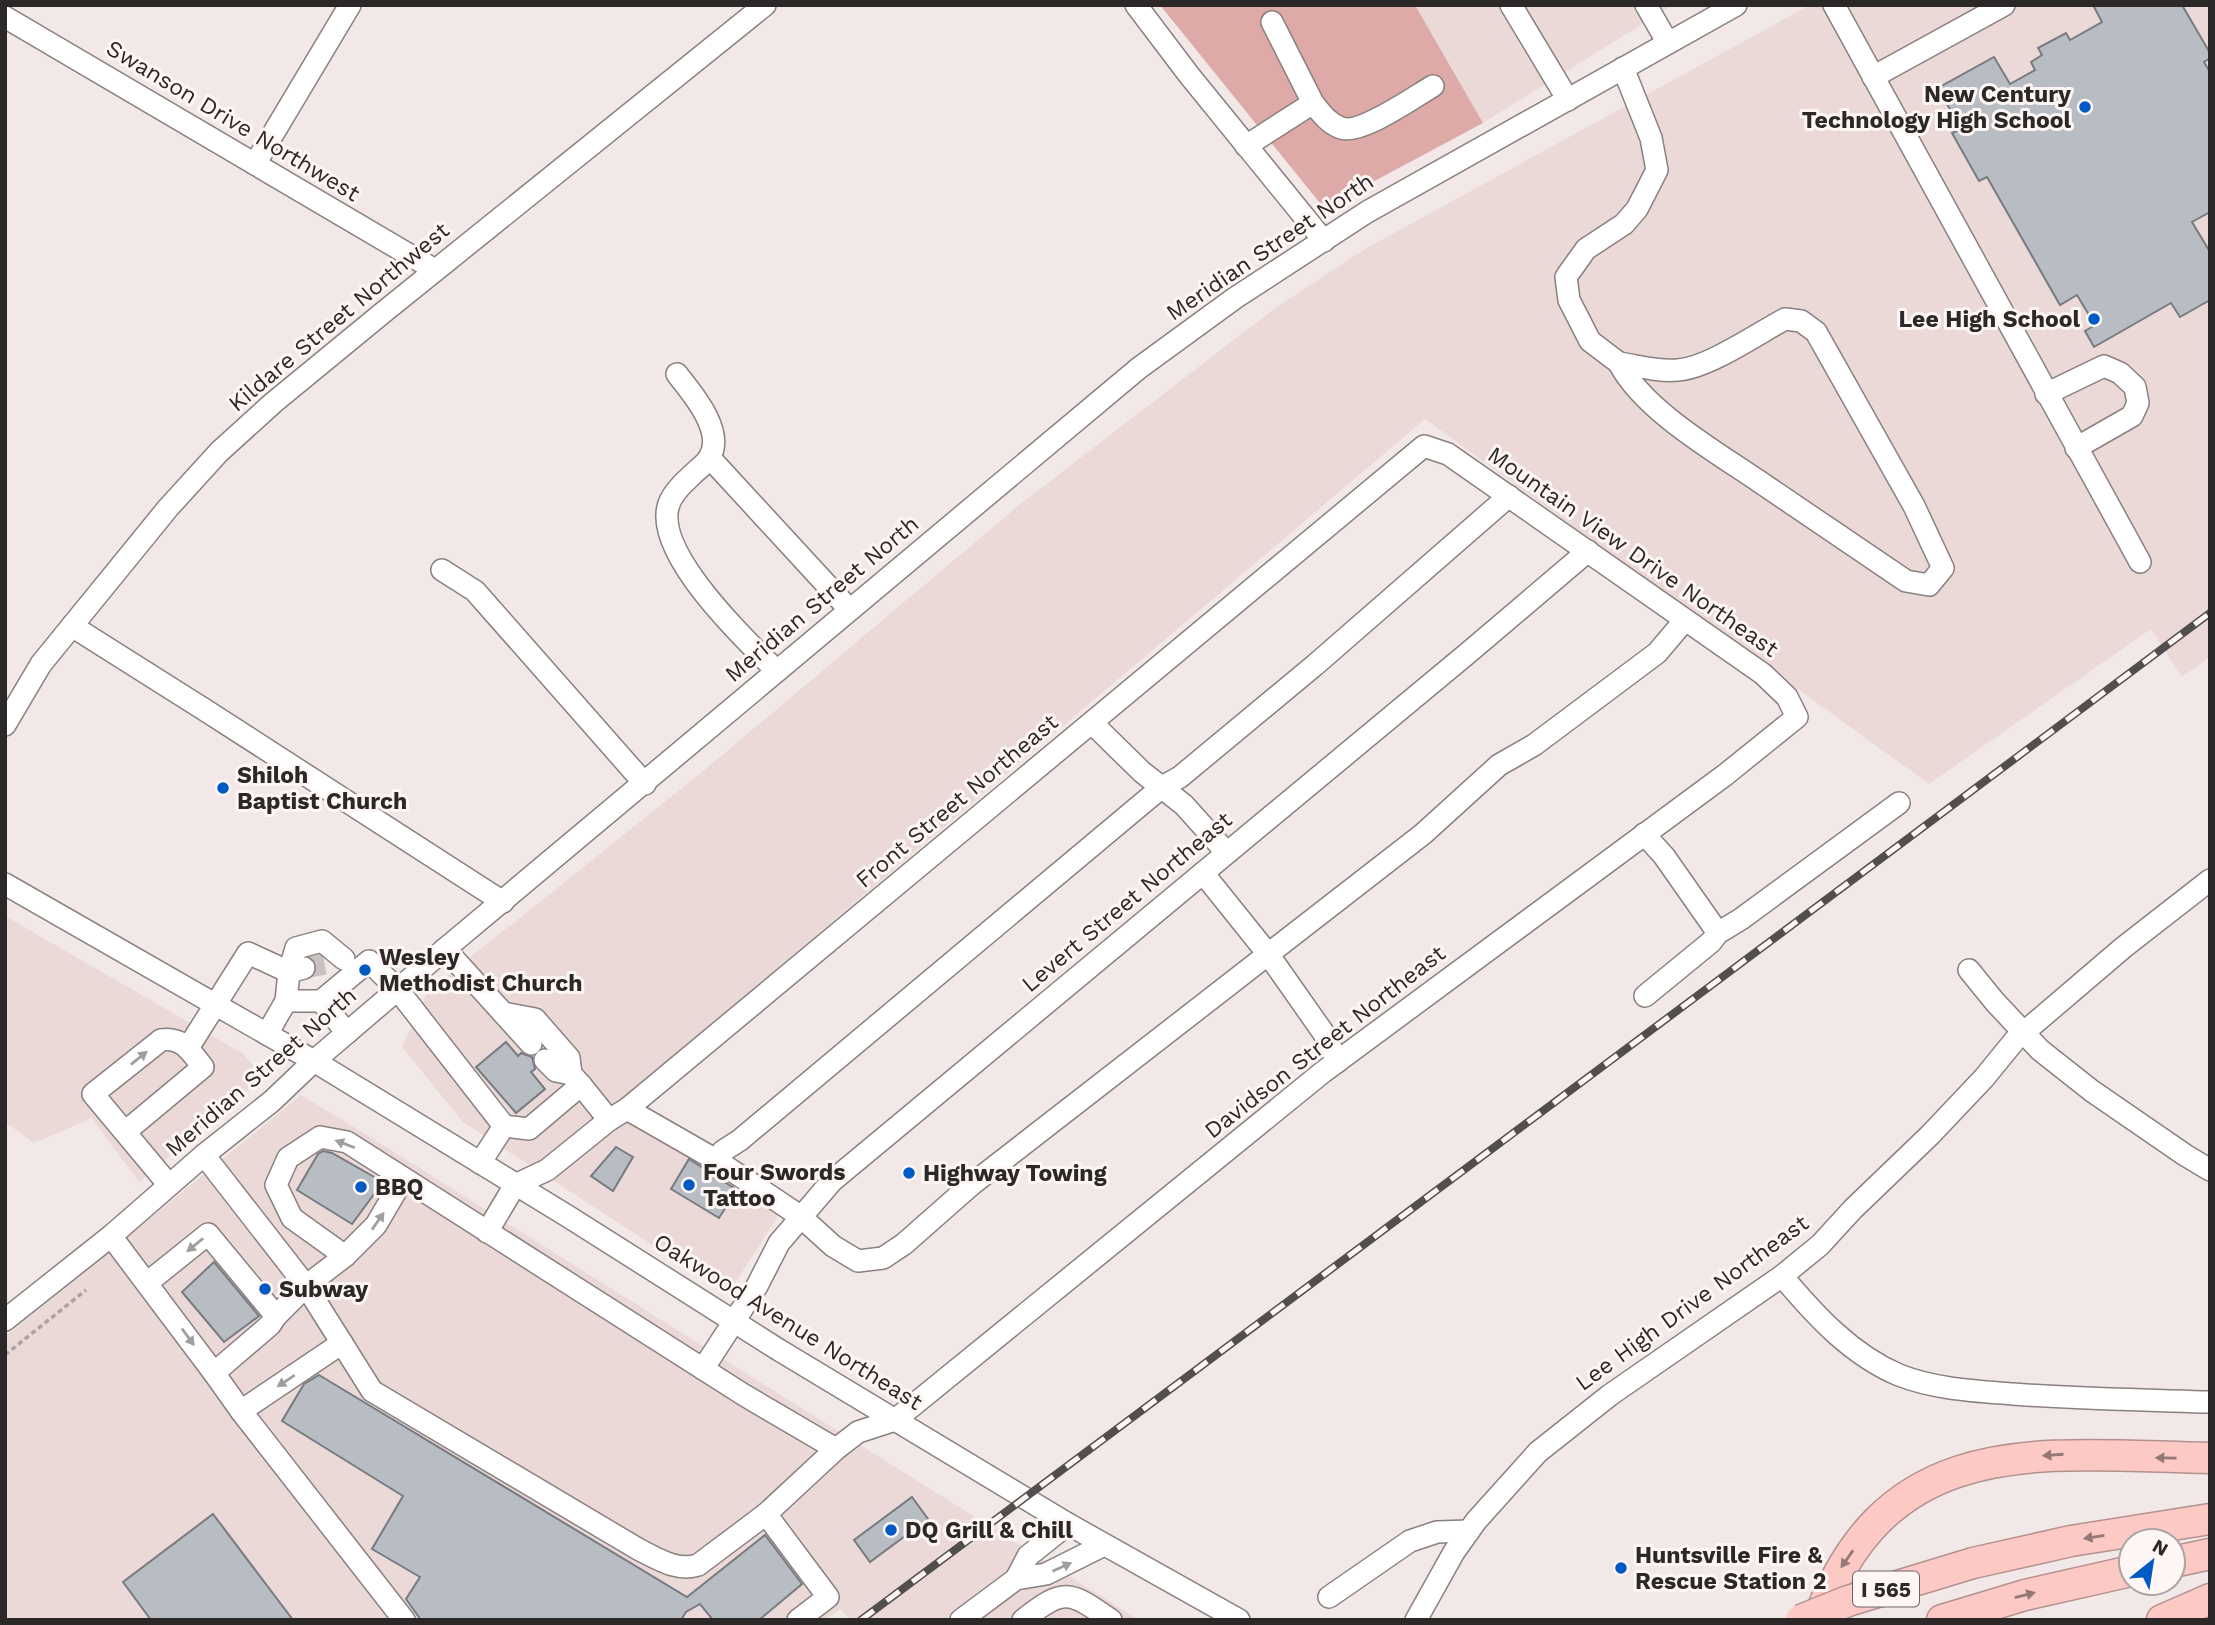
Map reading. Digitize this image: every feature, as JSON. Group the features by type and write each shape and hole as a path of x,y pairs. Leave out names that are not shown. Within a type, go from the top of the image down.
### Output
{"highway":[{"path":"1818,1620 1837,1574 1861,1539 1919,1489 1944,1476 1980,1464 2020,1457 2078,1454 2210,1458"},
{"name":"I 565","path":"1801,1620 1848,1601 1973,1563 2071,1541 2210,1519"},
{"path":"2187,1559 2210,1554"},
{"path":"1951,1616 2025,1595 2117,1574"},
{"path":"2162,1620 2210,1599"}],"street":[{"path":"256,164 350,5"},
{"name":"Kildare Street Northwest","path":"5,725 41,664 167,508 219,452 273,403 435,270 765,5"},
{"path":"1136,5 1246,146 1324,240"},
{"path":"1511,5 1568,100"},
{"path":"1646,5 1668,43"},
{"name":"Meridian Street North","path":"5,1320 111,1236 204,1155 272,1101 314,1060 444,949 645,784 849,609 1139,368 1236,298 1367,212 1736,5"},
{"path":"1834,5 2140,562"},
{"path":"1873,77 2004,5"},
{"name":"Swanson Drive Northwest","path":"5,17 435,270"},
{"path":"1272,22 1313,103 1326,120 1343,129 1359,128 1433,86"},
{"path":"1619,362 1628,380 1645,398 1699,440 1906,581 1929,585 1943,568 1914,506 1816,332 1801,321 1785,319 1699,365 1681,370 1660,371 1619,362 1590,341 1569,300 1566,277 1586,249 1624,224 1637,209 1657,170 1651,138 1623,68"},
{"path":"1246,146 1313,103"},
{"path":"2046,394 2104,366 2120,373 2135,387 2138,403 2132,416 2076,448"},
{"path":"677,374 702,405 713,434 710,458 680,486 668,506 669,529 695,582 737,631 777,671"},
{"name":"Mountain View Drive Northeast","path":"1424,446 1448,454 1763,674 1787,697 1797,717"},
{"name":"Front Street Northeast","path":"516,1185 547,1170 608,1120 627,1108 1424,446"},
{"path":"710,458 849,609"},
{"path":"716,1160 723,1151 740,1140 1162,787 1180,777 1315,665 1509,496"},
{"name":"Levert Street Northeast","path":"703,1369 757,1286 779,1242 832,1181 1588,551"},
{"path":"442,570 475,591 645,784"},
{"path":"627,1108 716,1160 800,1216 833,1246 858,1261 883,1258 904,1244 971,1185 1423,834 1499,765 1534,745 1657,653 1685,620"},
{"path":"72,626 503,902"},
{"name":"Davidson Street Northeast","path":"895,1420 1337,1062 1725,775 1797,717"},
{"path":"1092,723 1142,772 1184,805 1227,853"},
{"path":"1645,996 1711,942 1718,933 1899,803"},
{"path":"1644,834 1664,856 1718,933"},
{"path":"1203,873 1268,954 1327,1038 1337,1062"},
{"name":"Lee High Drive Northeast","path":"1416,1620 1454,1552 1469,1531 1538,1452 1610,1395 1782,1276 1820,1245 1853,1209 1930,1135 2024,1033 2124,947 2210,880"},
{"name":"Oakwood Avenue Northeast","path":"5,884 314,1060 895,1420 1104,1545 1239,1620"},
{"path":"444,949 556,1071 576,1079"},
{"path":"188,1048 247,953 316,966 361,955 398,990 504,1126 529,1129 576,1079"},
{"path":"286,1001 321,1001 369,961"},
{"path":"267,1034 286,1001 316,966"},
{"path":"1969,970 2040,1050 2092,1091 2210,1170"},
{"path":"321,1001 347,1033"},
{"path":"503,1013 535,1019 569,1058 576,1079 608,1120"},
{"path":"125,1132 203,1067 188,1048 173,1038 160,1040 93,1094 169,1185"},
{"path":"480,1163 504,1126"},
{"path":"345,1256 292,1218 276,1185 288,1158 320,1138 347,1142 786,1422 836,1449"},
{"path":"204,1155 306,1286 372,1391 605,1531 668,1564 689,1568 698,1565 766,1514 858,1432 895,1420"},
{"path":"211,1369 259,1323 273,1321 306,1286 345,1256 376,1225 403,1179"},
{"path":"487,1232 516,1185"},
{"path":"148,1283 208,1234 273,1321"},
{"path":"111,1236 241,1411 404,1620"},
{"path":"1782,1276 1808,1307 1854,1349 1898,1374 1932,1384 1974,1391 2210,1402"},
{"path":"241,1411 342,1342"},
{"path":"766,1514 828,1597 798,1620"},
{"path":"961,1620 1016,1579 1028,1556 1068,1524"},
{"path":"1329,1597 1410,1541 1437,1532 1469,1531"},
{"path":"1016,1579 1045,1574 1104,1545"},
{"path":"1023,1620 1046,1602 1064,1595 1080,1599 1111,1620"}],"path":[{"path":"5,1354 86,1290"}],"shaded area":[{"path":"1160,5 1415,5 1483,123 1324,208"},
{"path":"1415,5 1673,5 1483,123"},
{"path":"1810,5 2210,5 2210,657 2182,677 2151,629 1929,784 1425,419 617,1104 780,1213 728,1294 463,1122 402,1047 427,992 707,768 1023,502 1274,309 1365,249"},
{"path":"5,916 242,1053 263,1077 139,1182 92,1118 34,1143 5,1122"},
{"path":"301,1095 1139,1620 850,1620 840,1609 825,1620 5,1620 5,1337"}],"building":[{"path":"2093,5 2182,5 2210,53 2210,58 2204,62 2210,72 2210,212 2192,222 2210,252 2210,300 2180,317 2171,303 2094,347 2085,331 2095,325 2077,295 2060,305 1987,177 1979,181 1952,133 1961,129 1938,88 1994,57 2010,84 2035,70 2031,62 2042,55 2038,48 2066,33 2070,40 2102,22"},
{"path":"506,1042 518,1056 521,1053 532,1057 535,1069 531,1072 545,1089 516,1113 476,1067"},
{"path":"616,1147 633,1157 613,1191 591,1176"},
{"path":"323,1151 332,1153 383,1182 352,1224 297,1190 318,1154"},
{"path":"689,1159 737,1190 719,1218 671,1189"},
{"path":"214,1262 259,1316 224,1342 182,1292"},
{"path":"319,1375 687,1597 765,1535 802,1584 759,1620 713,1620 700,1604 686,1612 681,1620 421,1620 406,1599 420,1577 372,1549 403,1496 282,1421 304,1384"},
{"name":"DQ Grill & Chill","path":"912,1497 928,1519 870,1562 854,1540"},
{"path":"213,1514 293,1620 151,1620 123,1582"}],"tunnel":[{"path":"304,968 325,964"}],"railway":[{"path":"861,1620 2210,613"}],"place":[{"name":"New Century Technology High School","path":"2085,107"},
{"name":"Lee High School","path":"2094,319"},
{"name":"Shiloh Baptist Church","path":"223,788"},
{"name":"Wesley Methodist Church","path":"365,970"},
{"name":"Highway Towing","path":"909,1173"},
{"name":"Four Swords Tattoo","path":"689,1185"},
{"name":"BBQ","path":"361,1187"},
{"name":"Subway","path":"265,1289"},
{"name":"DQ Grill & Chill","path":"891,1530"},
{"name":"Huntsville Fire & Rescue Station 2","path":"1621,1568"}]}
